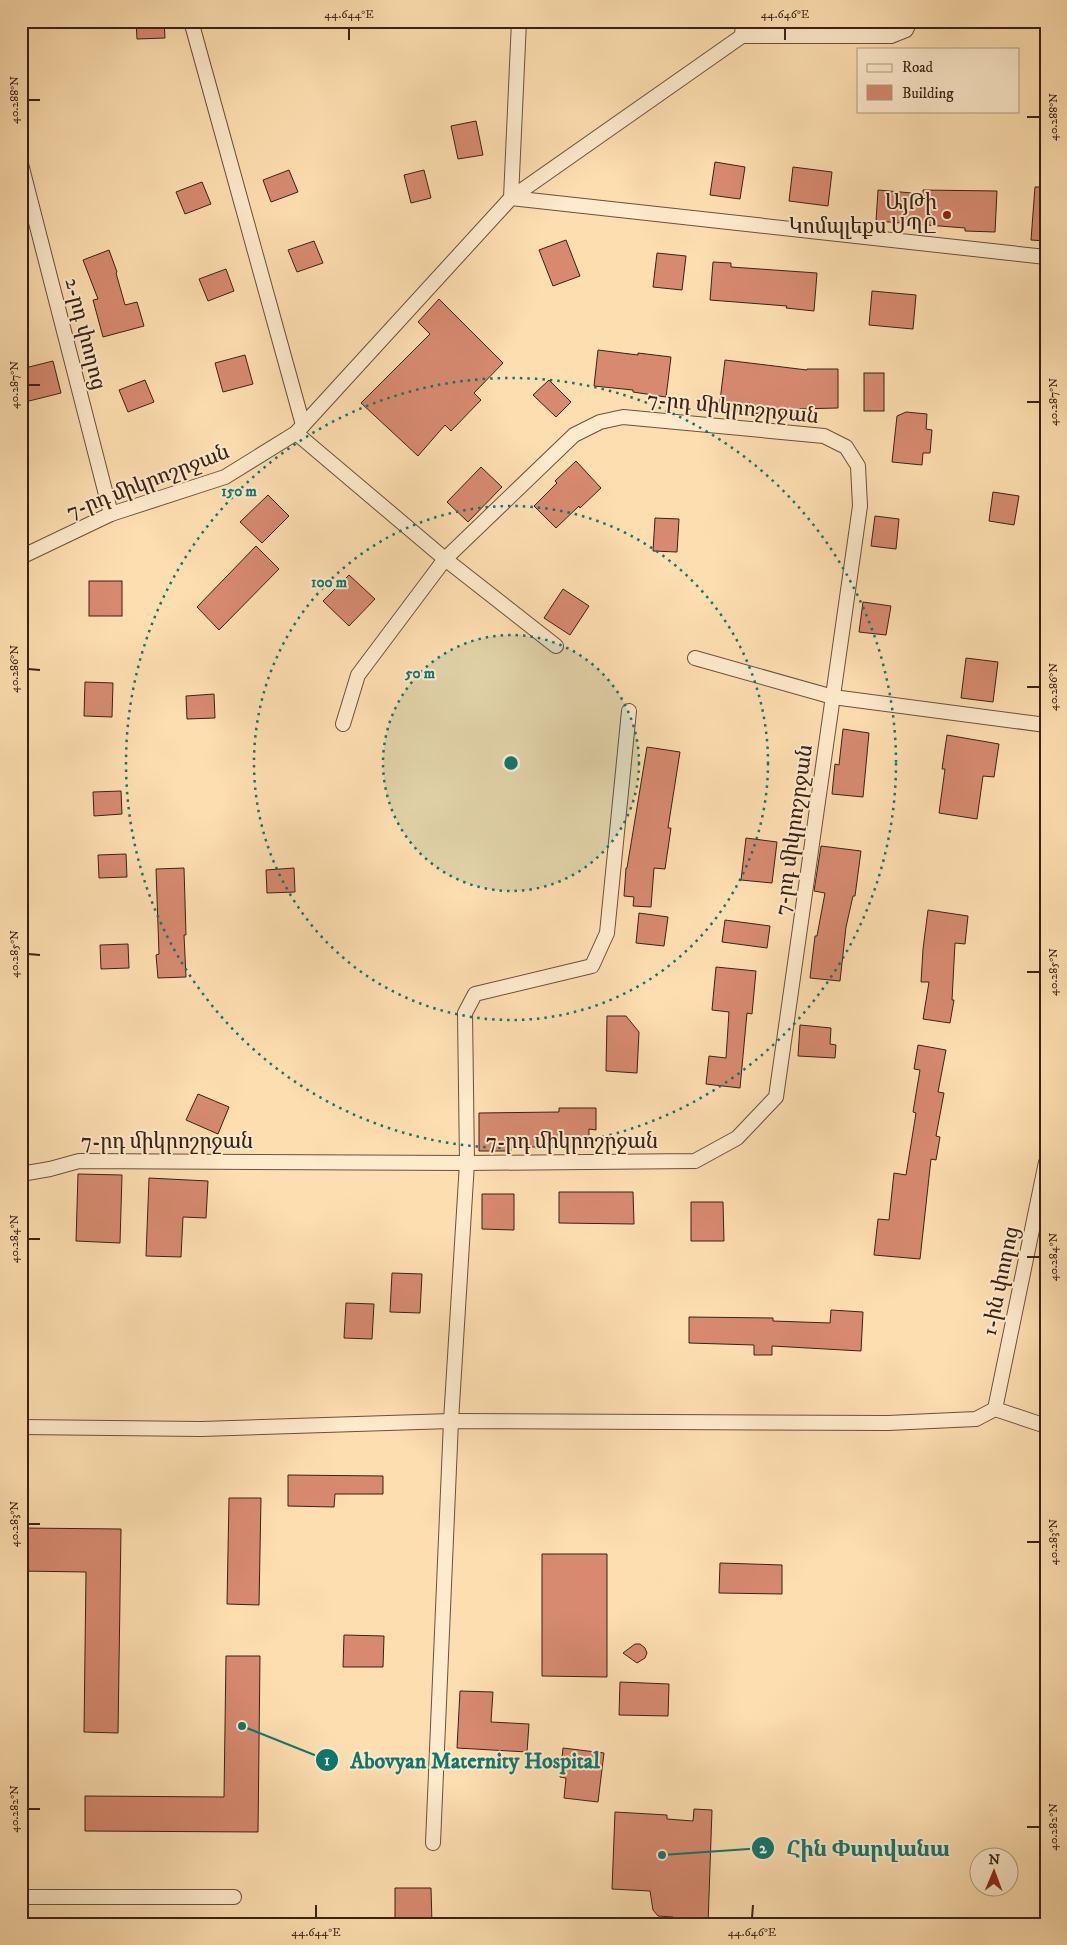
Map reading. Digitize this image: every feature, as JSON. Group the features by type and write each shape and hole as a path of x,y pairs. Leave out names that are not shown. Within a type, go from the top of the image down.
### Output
{"street":[{"path":"191,21 300,429 445,559 556,646"},
{"path":"518,21 511,198 1046,257"},
{"path":"743,21 742,36 891,36 906,30 910,21"},
{"name":"7-րդ միկրոշրջան","path":"21,557 111,514 225,477 300,429 511,198 742,36"},
{"name":"2-րդ փողոց","path":"21,164 111,514"},
{"name":"7-րդ միկրոշրջան","path":"21,1174 79,1161 695,1162 737,1138 776,1097 860,506 858,466 846,447 824,436 623,417 600,422 574,435 445,559 358,675 343,724"},
{"path":"695,658 833,697 1046,725"},
{"path":"433,1843 451,1421 467,1163 466,1013 475,994 592,966 607,933 629,711"},
{"name":"1-ին փողոց","path":"995,1409 1046,1162"},
{"path":"21,1427 200,1429 451,1421 888,1423 976,1419 995,1409 1046,1426"},
{"path":"21,1897 234,1897"}],"building":[{"path":"136,21 164,21 165,38 137,39"},
{"path":"476,121 483,155 458,159 451,126"},
{"path":"715,162 745,167 740,199 710,195"},
{"path":"793,167 832,172 828,206 789,201"},
{"path":"289,170 298,192 271,202 263,180"},
{"path":"424,170 431,198 411,203 404,175"},
{"path":"202,182 211,204 185,214 176,192"},
{"path":"1035,187 1046,187 1046,241 1031,240"},
{"path":"878,190 923,194 923,190 997,191 995,232 965,231 965,228 876,221"},
{"path":"566,240 580,276 553,286 539,250"},
{"path":"314,241 323,263 297,272 288,250"},
{"path":"109,250 117,272 125,305 137,302 144,326 103,337 93,300 98,299 83,260"},
{"path":"657,253 686,256 682,290 653,287"},
{"path":"713,262 731,263 731,267 817,273 814,311 786,308 787,306 710,300"},
{"path":"226,269 234,291 208,301 199,279"},
{"path":"872,291 916,295 913,329 869,325"},
{"path":"439,299 503,363 474,393 481,400 451,431 445,425 418,456 361,403 430,334 418,322"},
{"path":"598,350 671,357 666,397 633,392 633,390 594,386"},
{"path":"245,355 253,384 223,392 215,363"},
{"path":"725,360 807,370 838,369 838,408 796,409 794,418 719,409"},
{"path":"53,361 61,393 25,402 21,387 21,369"},
{"path":"864,373 884,373 884,411 864,411"},
{"path":"145,380 154,402 128,412 119,390"},
{"path":"549,380 571,402 556,417 533,395"},
{"path":"906,412 927,414 926,429 932,430 930,453 923,453 922,465 892,462 897,416"},
{"path":"576,461 601,488 556,528 534,506 557,483 555,481"},
{"path":"481,467 502,487 468,522 447,502"},
{"path":"993,492 1019,496 1014,525 989,521"},
{"path":"268,495 289,516 262,543 240,522"},
{"path":"875,516 899,519 896,549 871,546"},
{"path":"655,518 679,519 677,552 653,551"},
{"path":"256,546 279,569 219,630 197,607"},
{"path":"349,575 375,599 349,626 323,601"},
{"path":"89,581 122,581 122,616 89,616"},
{"path":"563,589 589,606 570,635 544,618"},
{"path":"863,602 891,606 886,635 859,632"},
{"path":"966,658 998,662 993,702 961,698"},
{"path":"85,682 113,683 112,717 84,716"},
{"path":"214,694 215,718 187,719 186,696"},
{"path":"843,729 869,733 863,797 832,794 835,764 839,765"},
{"path":"947,735 999,744 994,777 983,776 977,819 939,813 945,769 942,769"},
{"path":"647,747 680,752 668,828 671,828 665,869 654,868 651,907 633,906 634,897 624,896 626,868"},
{"path":"121,791 122,814 94,816 93,792"},
{"path":"746,838 777,842 772,883 741,880"},
{"path":"821,846 861,851 855,896 853,896 846,927 840,981 810,978 815,936 817,936 825,893 814,891"},
{"path":"126,854 127,877 99,878 98,855"},
{"path":"184,868 186,977 158,978 156,955 159,954 156,869"},
{"path":"294,868 295,892 267,893 266,870"},
{"path":"928,910 968,916 965,944 955,943 952,1000 954,1000 950,1023 923,1019 929,982 921,982"},
{"path":"639,913 668,917 664,946 636,943"},
{"path":"725,920 770,926 767,948 722,942"},
{"path":"128,944 129,968 101,969 100,945"},
{"path":"716,967 756,971 752,1014 747,1013 740,1088 706,1084 709,1056 726,1058 729,1012 712,1010"},
{"path":"607,1016 626,1016 639,1032 637,1073 606,1071"},
{"path":"800,1025 831,1028 830,1044 836,1045 835,1058 798,1056"},
{"path":"918,1045 946,1050 938,1092 944,1093 936,1136 940,1137 936,1160 931,1159 920,1259 874,1255 878,1219 889,1220 894,1173 906,1175 916,1113 913,1112 920,1070 914,1069"},
{"path":"198,1094 229,1107 218,1134 186,1120"},
{"path":"559,1108 596,1108 596,1130 589,1129 589,1147 511,1147 511,1151 479,1151 479,1113 559,1112"},
{"path":"78,1174 122,1175 120,1243 76,1241"},
{"path":"149,1178 208,1181 206,1218 183,1217 181,1257 146,1256"},
{"path":"559,1192 633,1192 634,1224 559,1223"},
{"path":"482,1194 514,1194 514,1230 482,1229"},
{"path":"691,1202 723,1202 724,1241 691,1241"},
{"path":"392,1273 422,1274 420,1313 390,1312"},
{"path":"346,1303 374,1304 372,1339 344,1338"},
{"path":"831,1310 863,1312 861,1351 772,1346 772,1355 754,1355 754,1345 689,1343 689,1317 773,1318 773,1321 830,1323"},
{"path":"288,1475 383,1476 383,1494 335,1494 334,1507 288,1506"},
{"path":"229,1498 261,1498 259,1605 227,1604"},
{"path":"21,1528 121,1529 118,1733 84,1732 86,1572 21,1571"},
{"path":"542,1554 607,1554 607,1677 542,1676"},
{"path":"720,1563 782,1565 782,1594 719,1593"},
{"path":"344,1635 384,1636 383,1667 343,1667"},
{"path":"635,1644 640,1644 647,1653 645,1658 637,1663 623,1653"},
{"path":"226,1656 260,1656 258,1832 85,1831 85,1796 224,1797"},
{"path":"620,1682 669,1684 668,1716 619,1715"},
{"path":"460,1691 493,1692 491,1722 529,1724 527,1752 457,1748"},
{"path":"563,1748 604,1753 598,1802 564,1798 566,1778 560,1777"},
{"path":"694,1809 712,1810 708,1924 673,1924 673,1917 658,1916 653,1910 650,1891 612,1889 615,1812 667,1815 667,1819 693,1821"},
{"path":"395,1888 431,1888 432,1924 395,1924"}],"place":[{"name":"ԱյԹի Կոմպլեքս ՍՊԸ","path":"947,215"},
{"name":"Abovyan Maternity Hospital","path":"242,1726"},
{"name":"Հին Փարվանա","path":"662,1855"}]}
